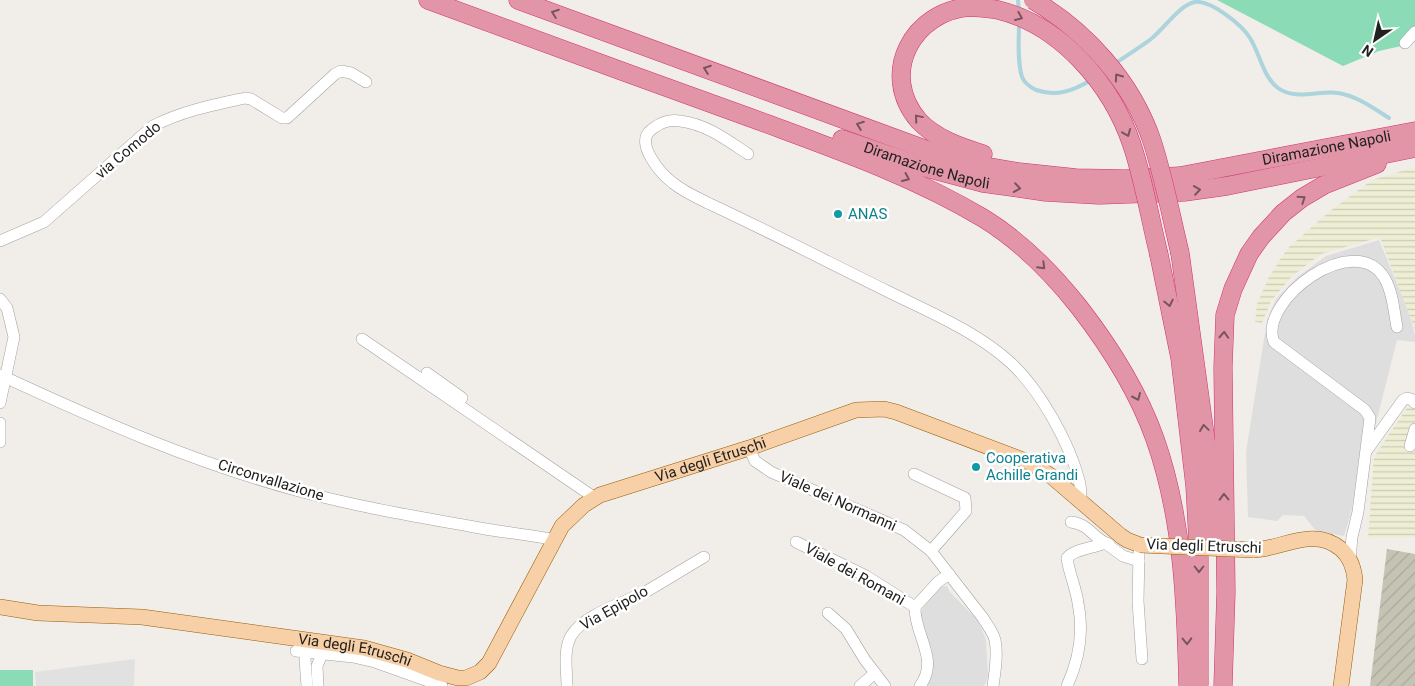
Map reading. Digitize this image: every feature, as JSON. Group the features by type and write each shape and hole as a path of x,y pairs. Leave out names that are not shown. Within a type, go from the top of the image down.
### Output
{"highway":[{"path":"428,0 856,157 907,178 985,220 1026,250 1066,291 1108,348 1133,388 1155,439 1170,490 1182,557 1187,630 1188,686"},
{"name":"Diramazione Napoli","path":"458,0 872,150 923,167 983,183 1046,192 1099,195 1184,192 1227,186 1412,149"},
{"name":"Diramazione Napoli","path":"518,0 927,150 984,166 1019,172 1076,178 1126,179 1180,176 1314,152 1415,131"},
{"path":"1033,0 1074,29 1102,56 1135,103 1152,141 1180,253 1209,464 1216,571 1212,686"},
{"path":"1076,178 987,156 951,143 930,131 920,122 913,112 901,81 902,62 911,41 930,20 944,12 971,7 996,9 1018,16 1042,28 1071,52 1097,81 1118,112 1132,145 1159,256 1180,358 1195,486 1199,558 1199,686"},
{"path":"1223,686 1226,592 1223,352 1225,315 1233,289 1249,254 1261,237 1283,213 1302,198 1324,186 1412,149"}],"main road":[{"name":"Via degli Etruschi","path":"0,607 38,612 142,617 364,648 407,660 465,682 489,663 562,526 571,516 597,496 748,448 856,410 884,409 1031,462 1082,502 1123,538 1140,545 1253,550 1270,548 1297,540 1319,539 1332,543 1350,559"},
{"path":"1341,686 1355,580 1350,559"}],"street":[{"path":"1405,43 1415,32"},
{"name":"via Comodo","path":"0,241 44,222 153,126 171,117 245,98 251,99 282,118 287,118 335,74 341,71 350,73 366,82"},
{"path":"748,154 719,134 698,125 669,120 648,132 645,146 648,154 673,183 710,204 946,320 1000,354 1027,379 1043,402 1074,465 1080,482 1082,502"},
{"path":"1350,559 1367,450 1370,418 1365,410 1274,342 1272,323 1278,310 1290,294 1318,271 1334,264 1352,261 1366,263 1376,268 1385,279 1397,327"},
{"path":"0,299 7,308 14,337 3,376 0,403"},
{"path":"362,339 597,496"},
{"path":"427,373 597,496"},
{"name":"Circonvallazione","path":"3,376 97,420 173,450 299,490 346,502 471,527 555,540"},
{"path":"1367,450 1404,400 1407,398 1411,399 1415,403"},
{"path":"0,423 0,442"},
{"path":"1410,446 1415,429"},
{"name":"Viale dei Normanni","path":"748,448 755,461 771,472 904,530 931,551 983,618 995,641 993,686"},
{"path":"914,474 965,498 966,511 931,551"},
{"path":"1071,522 1085,525 1123,556 1139,561"},
{"path":"1067,686 1075,666 1080,638 1078,603 1067,558 1073,552 1094,548 1105,543 1111,544 1123,538"},
{"name":"Viale dei Romani","path":"796,542 860,573 915,607"},
{"path":"1140,545 1138,602 1142,659"},
{"name":"Via Epipolo","path":"567,686 568,643 576,629 593,617 645,592 704,557"},
{"name":"Viale dei Romani","path":"920,686 926,674 928,662 924,643 917,626 915,607 948,574"},
{"path":"828,613 846,629 865,660 885,686"},
{"path":"307,686 305,659 301,652 353,657 375,662 442,686"},
{"path":"318,686 317,666 322,654"},
{"path":"860,686 875,673"}],"shaded area":[{"path":"1379,240 1408,310 1415,342 1397,340 1375,427 1364,427 1352,509 1344,536 1316,531 1304,516 1283,515 1277,521 1248,517 1246,452 1267,320 1276,299 1296,278 1326,256"},
{"path":"1387,549 1415,554 1415,686 1370,686"},
{"path":"947,586 949,591 978,621 986,640 988,677 984,686 927,686 933,671 932,650 919,618 923,608 939,587"},
{"path":"135,659 134,686 36,686 35,672"}],"green space":[{"path":"1217,0 1415,0 1415,41 1410,44 1379,51 1343,66"},
{"path":"1415,167 1415,330 1380,237 1321,254 1292,276 1271,301 1262,323 1255,322 1257,304 1269,277 1287,249 1330,211 1372,180"},
{"path":"1415,396 1415,537 1368,538 1374,457"},
{"path":"0,670 33,670 33,686 0,686"}],"waterway":[{"path":"1018,0 1019,13"},
{"path":"1113,65 1156,35 1177,12 1189,4 1202,2 1226,14 1246,33 1269,78 1278,88 1285,92 1300,95 1338,93 1365,103 1389,118"},
{"path":"1019,22 1019,64 1022,77 1028,85 1043,92 1057,93 1071,90 1091,80"}],"place":[{"name":"ANAS","path":"838,214"},
{"name":"Cooperativa Achille Grandi","path":"976,467"}]}
